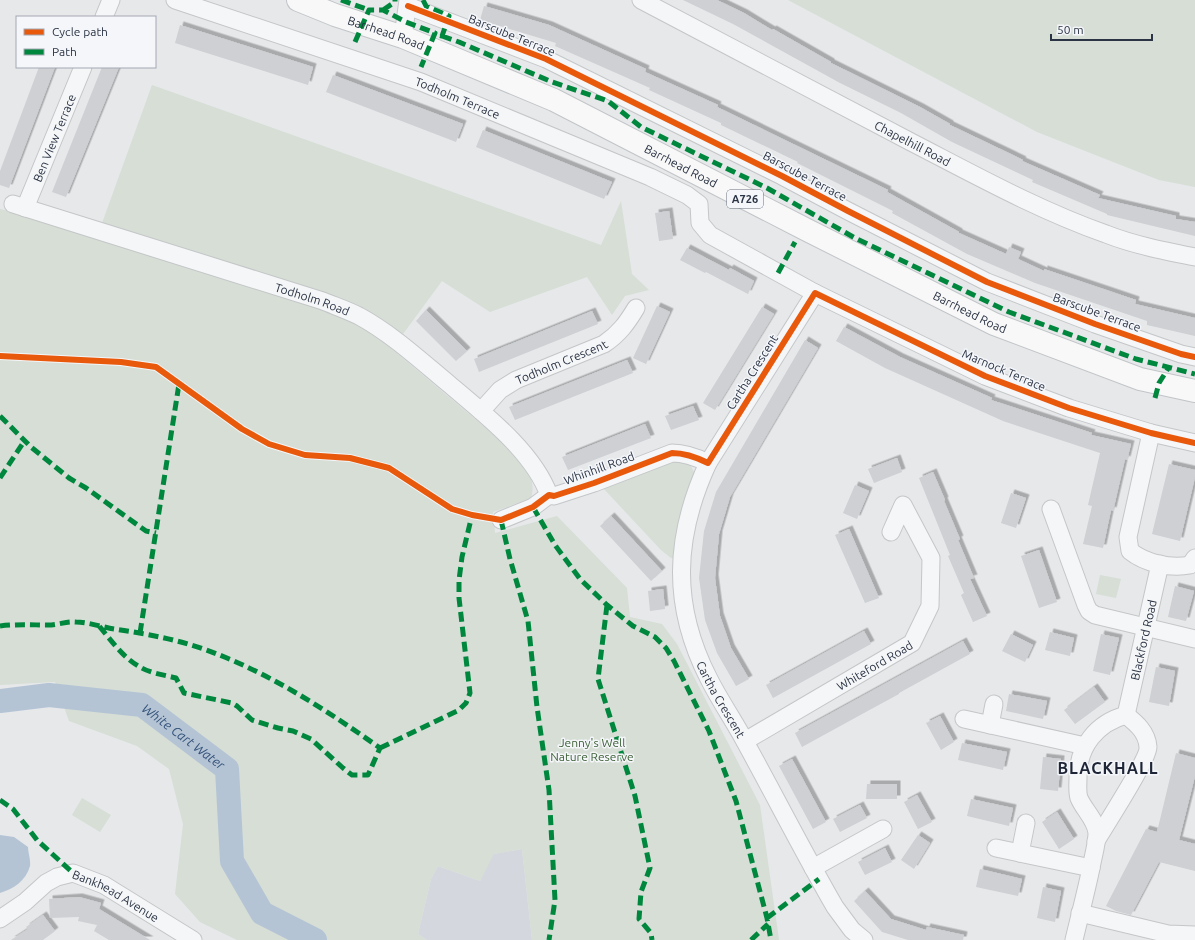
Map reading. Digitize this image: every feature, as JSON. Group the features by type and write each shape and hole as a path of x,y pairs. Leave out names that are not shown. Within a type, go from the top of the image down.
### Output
{"main road":[{"name":"Barrhead Road","path":"298,0 335,15 403,37 554,100 806,230 994,324 1140,379 1195,391"}],"street":[{"path":"104,16 111,0"},
{"name":"Todholm Terrace","path":"175,0 421,82 650,177 687,195 699,204 700,223 710,235"},
{"name":"Chapelhill Road","path":"641,0 844,107 1060,217 1107,235 1160,250 1195,257"},
{"path":"403,37 408,3"},
{"name":"Barscube Terrace","path":"408,3 546,59 782,176 848,212 987,282 1095,324 1181,354 1195,356"},
{"name":"Ben View Terrace","path":"19,206 83,68"},
{"name":"Todholm Road","path":"19,206 340,308 359,316 379,329 430,368 481,411 530,461 549,495"},
{"name":"Marnock Terrace","path":"710,235 815,293 985,376 1069,408 1151,433 1195,443"},
{"name":"Cartha Crescent","path":"815,293 708,463 694,498 687,524 682,550 682,594 690,631 709,679 745,741 835,906 852,930 864,940"},
{"name":"Todholm Crescent","path":"481,411 500,390 516,380 604,344 624,327 636,308"},
{"path":"1151,433 1128,537 1130,551 1143,560 1181,567 1190,565 1195,558"},
{"name":"Whinhill Road","path":"501,520 533,507 549,495 554,496 594,483 672,453 682,453 708,463"},
{"name":"Whiteford Road","path":"745,741 912,643 930,606 931,558 903,505 891,532"},
{"path":"1051,509 1089,611 1095,615 1195,639"},
{"name":"Blackford Road","path":"1126,715 1160,564"},
{"path":"990,725 994,704"},
{"path":"1074,940 1096,841 1096,827 1079,797 1078,772 1085,746 1094,733 1116,718 1126,715 1139,726 1145,735 1148,750 1138,771 1096,841"},
{"path":"964,719 1085,746"},
{"path":"1020,853 1026,824"},
{"path":"813,868 883,830"},
{"path":"996,848 1091,868"},
{"name":"Bankhead Avenue","path":"0,919 25,902 46,884 57,877 73,872 104,885 193,940"},
{"path":"1080,913 1168,934 1195,935"}],"shaded area":[{"path":"522,849 532,940 427,940 418,934 431,879 438,866 480,881 493,854"}],"green space":[{"path":"788,0 1195,0 1195,187 1159,180 1037,132"},
{"name":"Jenny's Well Nature Reserve","path":"152,85 601,245 621,201 632,274 649,290 625,296 612,315 587,277 490,312 442,281 392,349 519,456 525,466 532,481 531,498 493,512 495,533 557,516 627,588 630,617 662,624 677,644 760,805 779,940 532,940 522,849 494,854 480,881 438,866 431,879 418,934 427,940 237,940 200,922 175,894 183,824 169,769 137,746 69,721 55,682 0,685 0,209 97,237"},
{"path":"675,460 690,464 695,474 675,558 671,558 661,550 603,488"},
{"path":"1100,575 1121,579 1116,598 1096,594"},
{"path":"82,798 111,815 100,832 72,815"}],"water":[{"path":"0,835 14,837 28,847 30,866 25,876 18,884 0,893"}],"building":[{"path":"683,0 717,0 744,13 772,30 773,29 831,63 920,107 950,125 1023,160 1022,161 1100,195 1098,198 1176,216 1176,219 1195,222 1195,236 1107,215 1032,182 1033,180 952,142 901,113 840,83 733,24"},
{"path":"484,6 549,25 646,69 645,72 718,105 717,107 888,190 887,192 959,233 1006,254 1009,247 1021,252 1018,259 1044,271 1044,269 1136,300 1135,304 1195,318 1195,336 1147,325 1147,321 1035,283 967,254 892,213 893,211 797,163 798,162 721,125 721,123 649,90 650,88 555,46 556,43 480,20"},
{"path":"180,25 313,67 308,85 175,43"},
{"path":"39,68 55,68 9,188 0,185 0,171"},
{"path":"102,68 119,68 66,197 52,192"},
{"path":"333,75 463,124 456,142 326,92"},
{"path":"483,130 612,182 604,199 476,147"},
{"path":"669,211 673,239 659,241 655,213"},
{"path":"687,248 754,281 748,294 680,260"},
{"path":"657,306 670,312 646,364 633,358"},
{"path":"762,307 774,314 715,410 703,403"},
{"path":"426,310 467,351 456,361 416,321"},
{"path":"592,311 598,324 479,372 474,359"},
{"path":"844,327 900,357 992,398 991,400 1092,433 1091,435 1131,444 1127,460 1125,459 1113,511 1111,510 1103,548 1083,544 1092,506 1088,505 1100,453 1003,421 885,368 836,341"},
{"path":"805,340 818,348 730,497 719,534 715,578 720,616 731,648 749,679 736,686 717,653 705,620 699,578 704,531 716,492"},
{"path":"627,360 633,373 515,420 509,407"},
{"path":"693,406 699,420 671,430 665,416"},
{"path":"645,424 651,438 568,470 562,457"},
{"path":"897,458 902,472 874,483 868,469"},
{"path":"1169,464 1195,470 1195,477 1180,541 1152,534"},
{"path":"933,472 960,539 958,540 974,578 970,579 987,616 973,622 961,595 964,593 948,556 950,555 919,478"},
{"path":"855,485 869,491 857,519 843,513"},
{"path":"1011,493 1026,498 1016,528 1001,523"},
{"path":"611,516 662,571 651,581 600,526"},
{"path":"849,529 879,598 865,603 835,535"},
{"path":"1039,550 1057,602 1039,608 1021,556"},
{"path":"1175,586 1194,591 1186,621 1168,617"},
{"path":"663,589 665,609 650,611 648,591"},
{"path":"864,631 871,644 773,698 766,685"},
{"path":"1050,632 1074,638 1070,656 1045,650"},
{"path":"1011,634 1033,645 1025,662 1002,651"},
{"path":"1101,634 1119,638 1110,675 1093,671"},
{"path":"963,641 970,654 802,747 795,733"},
{"path":"1156,667 1175,671 1169,706 1149,702"},
{"path":"1094,687 1105,702 1075,724 1064,710"},
{"path":"1009,694 1047,701 1043,719 1006,711"},
{"path":"940,716 954,742 941,750 926,723"},
{"path":"962,743 1007,752 1003,770 958,760"},
{"path":"1176,753 1195,758 1195,776 1179,840 1195,844 1195,871 1159,862 1131,915 1116,911 1106,906 1146,829 1157,832"},
{"path":"1043,757 1061,759 1058,791 1040,789"},
{"path":"792,759 826,822 813,829 779,766"},
{"path":"867,784 897,784 897,799 866,799"},
{"path":"917,795 932,822 918,829 904,802"},
{"path":"971,799 1013,808 1009,826 967,816"},
{"path":"860,805 867,818 840,832 833,819"},
{"path":"1057,812 1074,839 1059,849 1042,822"},
{"path":"918,835 930,843 914,869 901,860"},
{"path":"885,848 892,862 865,875 858,862"},
{"path":"980,869 1022,879 1018,896 976,887"},
{"path":"1043,887 1061,891 1055,922 1037,918"},
{"path":"865,891 891,919 926,930 927,927 964,935 963,940 908,940 882,932 854,901"},
{"path":"79,897 101,903 99,909 150,940 109,940 94,931 97,925 78,921 79,917 50,918 49,899"},
{"path":"43,915 55,931 43,940 11,940 28,929 26,927"}],"waterway":[{"name":"White Cart Water","path":"0,701 49,695 142,705 227,769 232,861 262,913 315,940"}],"marked path":[{"path":"341,0 369,10"},
{"path":"383,10 395,2 395,0"},
{"path":"423,0 426,6 449,16 442,36 438,35"},
{"path":"355,42 369,10 383,10 406,22 435,33 421,67"},
{"path":"442,36 552,82 608,101 641,127 767,188 855,238 1009,312 1136,359 1195,374"},
{"path":"778,273 795,242"},
{"path":"1155,398 1159,383 1169,367"},
{"path":"140,633 179,384"},
{"path":"0,416 31,447 69,478 86,488 146,531 156,533"},
{"path":"0,478 25,440"},
{"path":"533,507 555,545 580,579 607,605 633,626 655,637 666,648 674,661 709,731 736,801 767,918 771,940"},
{"path":"380,748 459,710 466,703 470,693 459,598 459,580 462,557 472,515"},
{"path":"501,520 510,559 528,621 537,707 549,790 555,900 549,940"},
{"path":"607,605 598,679 635,796 650,868 641,892 639,919 651,933 652,940"},
{"path":"0,626 52,625 73,622 85,623 167,638 217,654 260,673 302,696 380,748 368,775 352,775 311,739 293,731 252,720 232,703 184,693 176,678 148,671 128,659 99,626"},
{"path":"0,800 13,809 37,840 73,873"},
{"path":"767,918 819,879"},
{"path":"751,940 768,924"}],"cycle path":[{"path":"408,6 546,59 782,176 987,282 1095,324 1181,354 1195,357"},
{"path":"0,356 121,362 156,367 242,429 269,444 305,455 350,458 389,468 452,509 472,515 501,520 533,507 549,495 554,496 594,483 672,453 690,456 708,463 815,293 985,376 1069,408 1151,433 1195,443"}],"district":[{"name":"BLACKHALL","path":"1108,768"}]}
